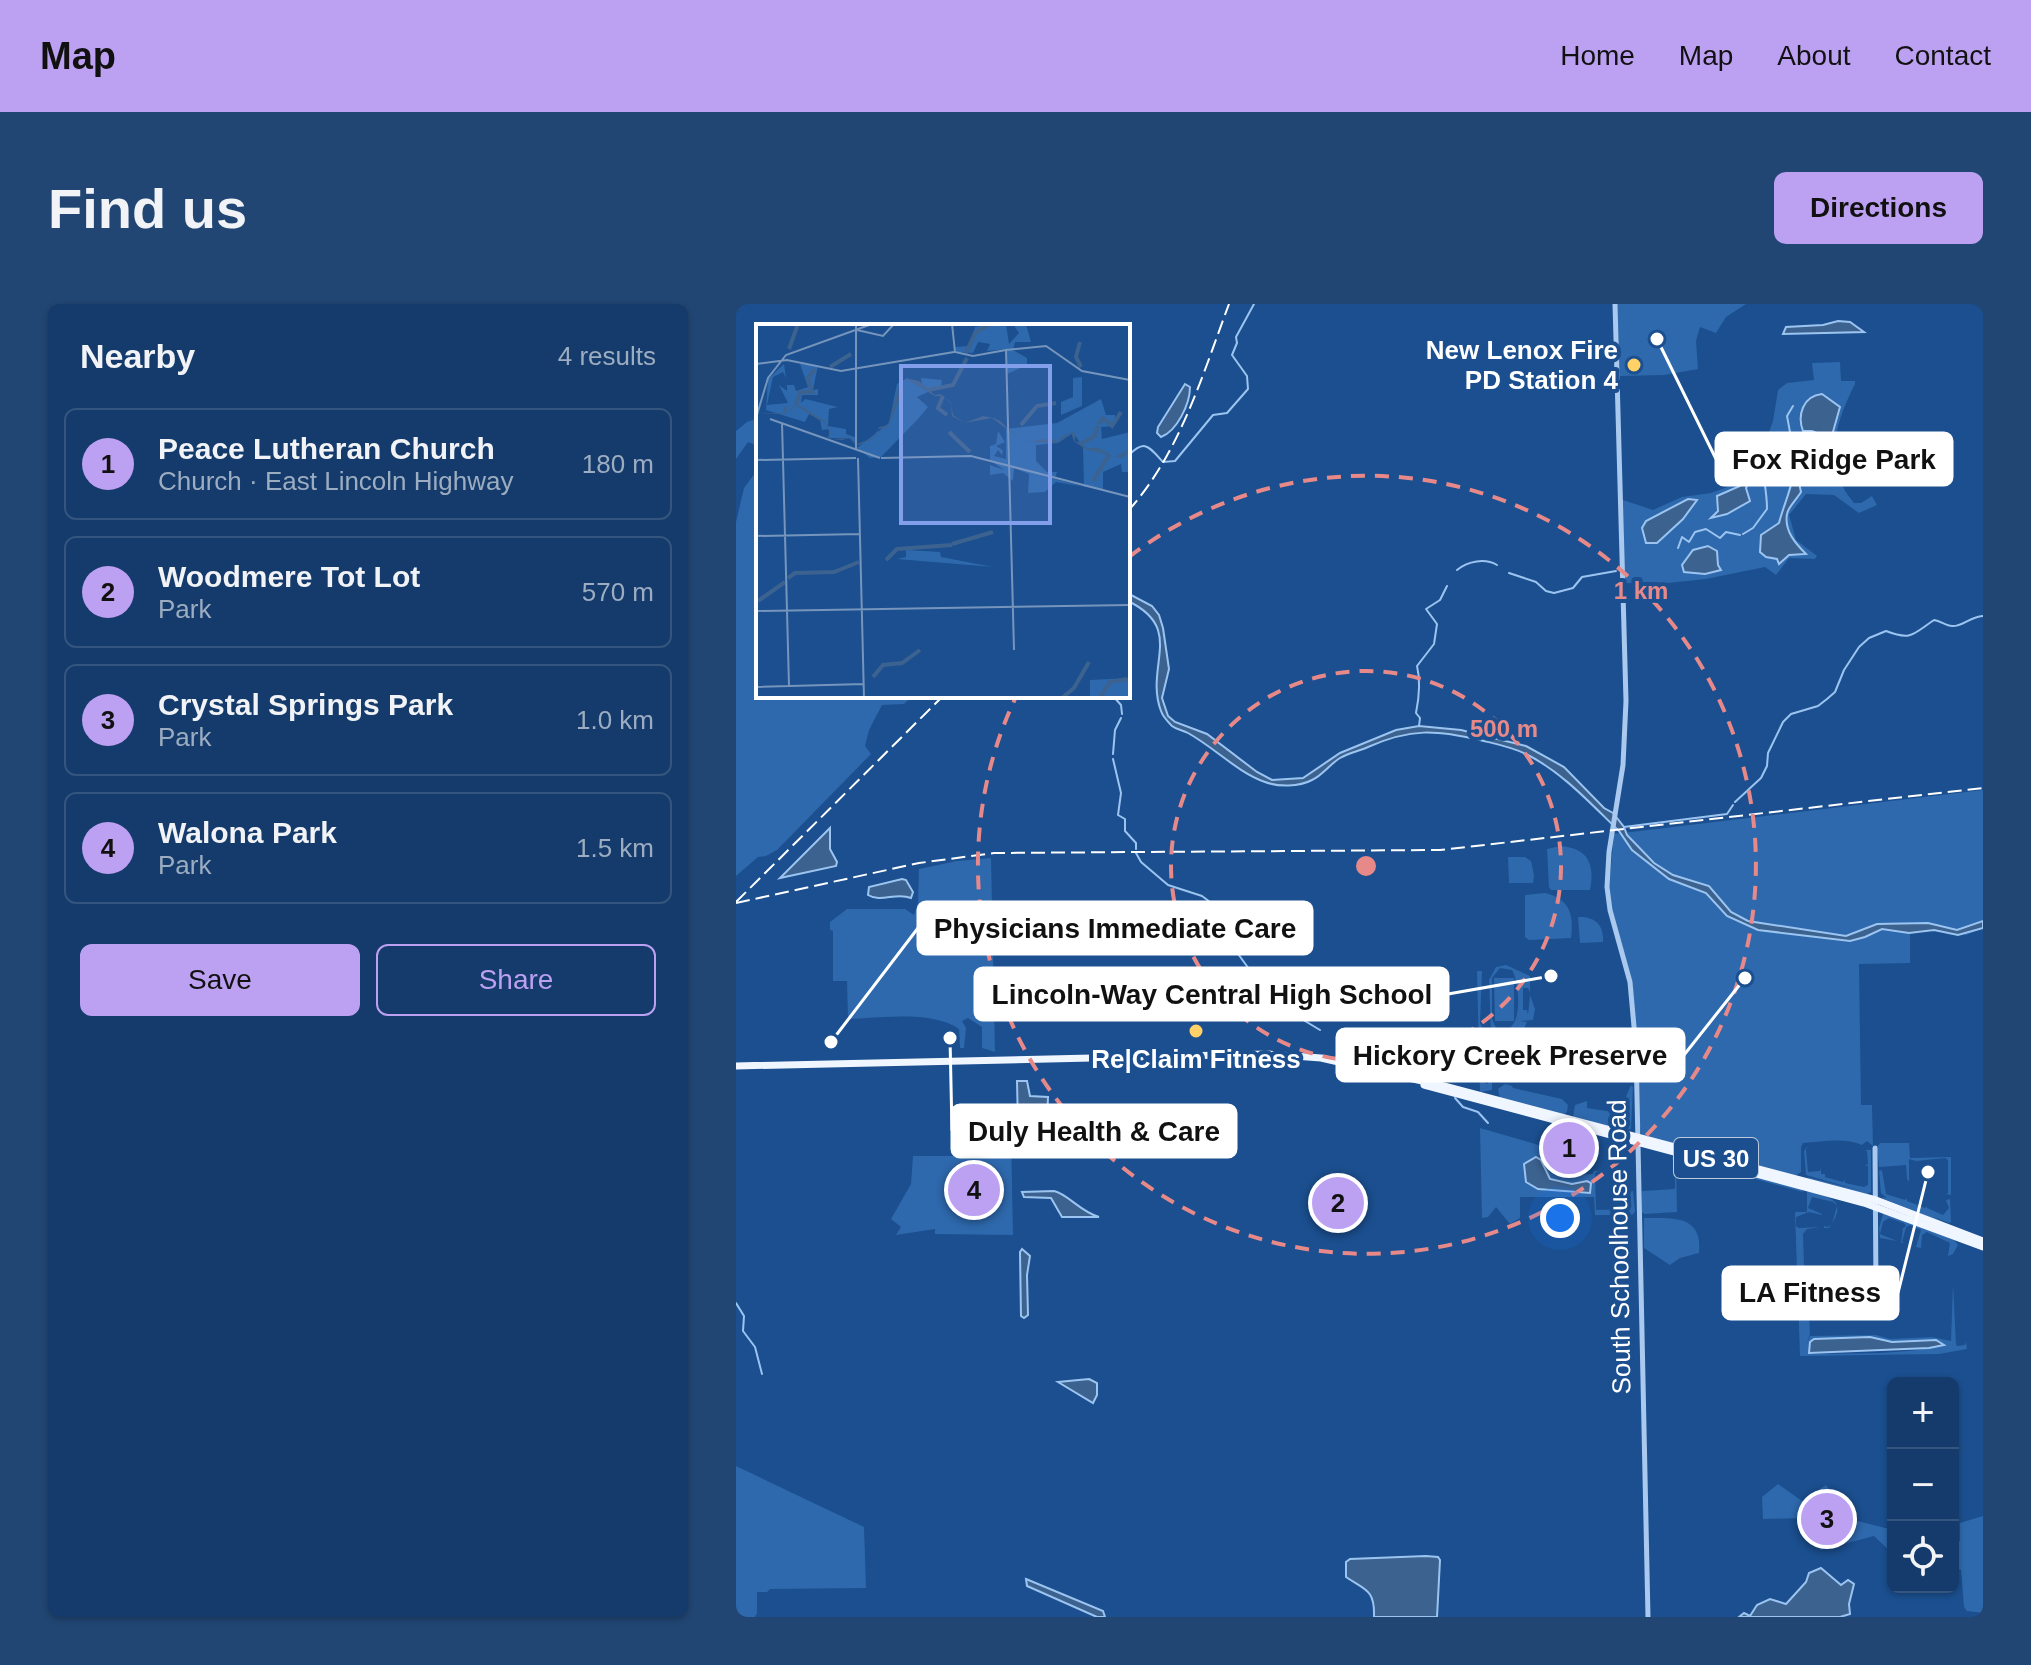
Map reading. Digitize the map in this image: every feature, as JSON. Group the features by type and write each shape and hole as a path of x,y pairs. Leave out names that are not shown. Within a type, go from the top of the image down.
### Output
{"main road":[{"name":"US 30","path":"736,1066 1280,1054 1337,1061 1411,1079 1449,1093 1876,1203 1983,1244"}],"street":[{"name":"South Schoolhouse Road","path":"1615,304 1626,701 1623,765 1607,887 1633,1000 1648,1617"},
{"path":"1875,1148 1876,1289"}],"shaded area":[{"path":"1617,304 1746,304 1726,317 1716,333 1700,327 1696,341 1698,369 1664,375 1619,376"},
{"path":"1850,322 1864,332 1783,334 1786,327"},
{"path":"1840,362 1841,381 1855,381 1855,384 1837,429 1835,459 1838,474 1854,503 1861,503 1872,496 1877,505 1859,513 1834,495 1806,494 1789,515 1796,540 1817,556 1815,559 1789,558 1776,575 1765,567 1706,579 1624,583 1623,500 1653,510 1682,497 1725,488 1745,476 1752,470 1763,449 1773,421 1778,390 1787,383 1814,380 1812,363"},
{"path":"1185,384 1190,387 1185,409 1172,429 1161,437 1157,433 1158,427"},
{"path":"1822,394 1840,407 1831,439 1812,431 1803,431 1801,425 1801,413 1806,402"},
{"path":"756,419 756,445 748,442 736,459 736,431"},
{"path":"756,472 756,698 910,698 904,704 882,705 869,730 865,746 871,754 777,850 758,857 736,876 736,522 744,488"},
{"path":"1754,472 1746,488 1750,501 1727,514 1711,518 1718,511 1717,496 1740,486"},
{"path":"1793,476 1798,478 1801,492 1788,511 1787,526 1806,554 1789,555 1779,564 1777,559 1760,552 1761,535 1779,523"},
{"path":"1688,499 1697,500 1683,519 1657,543 1646,543 1642,528 1646,521"},
{"path":"1708,546 1717,551 1721,570 1705,574 1684,572 1682,565 1693,550"},
{"path":"1130,593 1152,606 1159,615 1169,669 1162,698 1168,716 1175,722 1207,734 1272,780 1303,778 1340,753 1396,730 1419,726 1461,730 1526,746 1564,767 1604,808 1613,813 1627,835 1654,863 1673,875 1709,886 1731,912 1748,921 1846,936 1877,924 1928,923 1957,930 1983,921 1983,928 1958,935 1934,930 1909,933 1882,929 1850,941 1758,930 1727,916 1706,893 1669,879 1632,850 1619,831 1575,789 1539,761 1510,748 1464,737 1437,733 1397,736 1343,756 1307,782 1288,786 1265,782 1174,727 1164,717 1157,695 1159,636 1155,624 1145,612 1130,602"},
{"path":"1983,790 1983,928 1966,935 1934,930 1910,933 1910,963 1859,964 1861,1105 1872,1105 1873,1146 1867,1141 1862,1145 1840,1141 1803,1143 1801,1172 1795,1176 1642,1136 1633,991 1609,887 1614,834"},
{"path":"830,828 830,849 836,866 780,878"},
{"path":"1560,846 1577,850 1587,859 1591,872 1590,890 1551,890 1547,849"},
{"path":"1508,857 1525,857 1531,861 1533,883 1509,883"},
{"path":"991,858 995,1052 982,1048 982,1027 968,1018 962,1021 966,1028 964,1048 960,1048 959,1029 935,1019 905,1016 848,1019 847,981 833,981 833,931 830,930 830,922 847,909 905,909 914,915 918,903 919,869"},
{"path":"906,880 913,892 911,898 868,895 869,887"},
{"path":"1545,893 1560,899 1568,909 1572,922 1571,938 1529,940 1525,937 1525,895"},
{"path":"1578,917 1597,923 1603,942 1580,943"},
{"path":"1506,965 1530,976 1530,993 1528,988 1523,988 1523,1010 1527,1010 1528,1015 1530,995 1535,1009 1533,1020 1520,1021 1527,1022 1522,1040 1499,1043 1491,1034 1489,980 1496,967","holes":["1500,968 1512,970 1518,997 1516,1018 1512,1026 1496,1028 1492,1019 1492,978"]},
{"path":"1477,971 1482,971 1480,1023 1490,1042 1481,1045 1481,1080 1487,1084 1492,1079 1492,1090 1480,1092"},
{"path":"1494,978 1514,978 1514,1021 1495,1021"},
{"path":"1017,1081 1027,1081 1030,1096 1048,1097 1047,1122 1031,1123 1022,1128 1018,1126"},
{"path":"1505,1084 1562,1099 1568,1105 1567,1112 1563,1115 1500,1099 1498,1089"},
{"path":"1631,1085 1631,1129 1623,1131 1573,1117 1575,1105 1587,1101 1587,1108 1613,1112 1622,1117 1625,1115 1624,1101"},
{"path":"1480,1128 1556,1150 1557,1169 1572,1175 1598,1171 1595,1173 1596,1210 1629,1209 1627,1192 1633,1191 1635,1212 1632,1215 1595,1215 1594,1197 1520,1197 1520,1218 1510,1224 1496,1207 1488,1217 1482,1218"},
{"path":"1011,1136 1013,1235 935,1234 935,1229 896,1235 901,1227 891,1219 911,1184 913,1156 997,1156"},
{"path":"1880,1143 1909,1143 1910,1158 1951,1157 1951,1195 1946,1194 1948,1160 1909,1159 1909,1182 1906,1165 1879,1167 1877,1147"},
{"path":"1807,1147 1808,1172 1820,1171 1821,1168 1821,1174 1825,1177 1864,1187 1868,1185 1865,1150 1871,1150 1871,1192 1867,1194 1807,1177 1862,1191 1806,1175 1804,1151"},
{"path":"1674,1154 1802,1189 1803,1192 1676,1158 1677,1212 1641,1212 1642,1191 1675,1189"},
{"path":"1536,1157 1541,1160 1550,1179 1572,1184 1587,1181 1591,1183 1590,1193 1538,1189 1526,1182 1524,1164"},
{"path":"1882,1170 1886,1194 1907,1198 1907,1201 1925,1208 1927,1206 1943,1215 1949,1208 1946,1200 1950,1199 1951,1222 1934,1217 1945,1223 1884,1199 1882,1197 1887,1198 1881,1193 1879,1171"},
{"path":"1326,1188 1339,1188 1351,1204 1326,1219"},
{"path":"1054,1191 1099,1217 1062,1217 1051,1198 1024,1197 1022,1192"},
{"path":"1807,1191 1829,1198 1834,1201 1837,1206 1833,1202 1812,1197 1808,1208 1822,1215 1809,1212 1796,1217 1799,1228 1820,1227 1807,1229 1803,1234 1804,1287 1808,1292 1810,1334 1806,1345 1810,1336 1876,1335 1890,1339 1932,1337 1951,1341 1953,1284 1956,1344 1965,1345 1966,1342 1967,1349 1939,1354 1800,1356 1795,1212 1807,1212","holes":["1870,1337 1893,1342 1936,1340 1944,1345 1879,1353 1813,1354 1809,1351 1810,1342"]},
{"path":"1883,1214 1890,1214 1954,1240 1958,1245 1948,1256 1950,1243 1927,1232 1922,1235 1921,1248 1916,1247 1921,1230 1910,1225 1906,1227 1904,1243 1901,1243 1906,1226 1889,1218 1883,1222 1880,1234 1897,1241 1880,1238 1879,1228"},
{"path":"1644,1218 1675,1219 1691,1225 1699,1240 1699,1253 1680,1258 1670,1265 1644,1248"},
{"path":"1022,1249 1030,1256 1028,1315 1024,1318 1021,1316"},
{"path":"1870,1337 1892,1342 1936,1340 1944,1345 1809,1353 1810,1342 1814,1339"},
{"path":"1089,1379 1097,1383 1093,1403 1058,1382"},
{"path":"736,1466 864,1527 866,1588 770,1589 757,1592 755,1617 736,1617"},
{"path":"1778,1484 1802,1501 1826,1485 1832,1492 1823,1507 1854,1520 1887,1528 1887,1548 1874,1536 1821,1550 1812,1542 1803,1518 1763,1519 1762,1497"},
{"path":"1983,1516 1983,1613 1967,1611 1964,1607 1959,1569 1960,1523"},
{"path":"1426,1556 1440,1560 1437,1617 1374,1617 1371,1595 1346,1577 1346,1562 1350,1559"},
{"path":"1821,1568 1841,1585 1848,1580 1854,1584 1850,1614 1840,1617 1739,1617 1744,1613 1750,1616 1757,1605 1770,1599 1786,1604 1806,1582 1809,1573"},
{"path":"1026,1579 1103,1611 1105,1617 1097,1617 1027,1586"}],"waterway":[{"path":"1130,454 1143,446 1163,462 1175,461 1213,415 1227,413 1248,389 1247,376 1232,355 1236,337 1254,304"},
{"path":"1743,534 1753,528 1767,509 1764,456 1790,432 1787,416 1793,406"},
{"path":"1678,548 1682,537 1689,542 1695,532 1706,529 1720,538 1726,532 1740,535"},
{"path":"1457,570 1477,562 1497,565"},
{"path":"1509,573 1536,582 1546,591 1554,593 1573,588 1582,577 1616,571"},
{"path":"1419,726 1420,718 1416,713 1419,690 1417,666 1434,644 1437,624 1426,609 1440,600 1447,586"},
{"path":"1735,802 1761,778 1767,766 1768,753 1783,722 1791,714 1818,706 1835,692 1844,670 1869,638 1886,631 1907,636 1934,620 1956,626 1983,616"},
{"path":"1115,698 1121,705 1122,714"},
{"path":"1113,754 1115,730 1121,718"},
{"path":"1113,759 1121,793 1118,815 1125,819 1125,831 1136,843 1136,849"},
{"path":"1624,827 1727,814 1733,805"},
{"path":"1136,853 1141,862 1168,885 1202,896 1210,902 1228,940 1249,969 1271,991 1289,999 1300,1018 1320,1030"},
{"path":"1455,1098 1463,1107 1478,1112 1488,1123"},
{"path":"736,1303 744,1316 743,1331 755,1347 762,1374"}],"railway":[{"path":"1130,508 1176,439 1229,304"},
{"path":"736,902 941,698"},
{"path":"736,903 919,863 994,853 1440,850 1983,788"}],"place":[{"name":"Fox Ridge Park","path":"1657,339"},
{"name":"New Lenox Fire PD Station 4","path":"1634,365"},
{"name":"Lincoln-Way Central High School","path":"1551,976"},
{"name":"Hickory Creek Preserve","path":"1745,978"},
{"name":"Re|Claim Fitness","path":"1196,1031"},
{"name":"Duly Health & Care","path":"950,1038"},
{"name":"Physicians Immediate Care","path":"831,1042"},
{"name":"Peace Lutheran Church","path":"1569,1148"},
{"name":"LA Fitness","path":"1928,1172"},
{"name":"Walona Park","path":"974,1190"},
{"name":"Woodmere Tot Lot","path":"1338,1203"},
{"name":"Crystal Springs Park","path":"1827,1519"}]}
